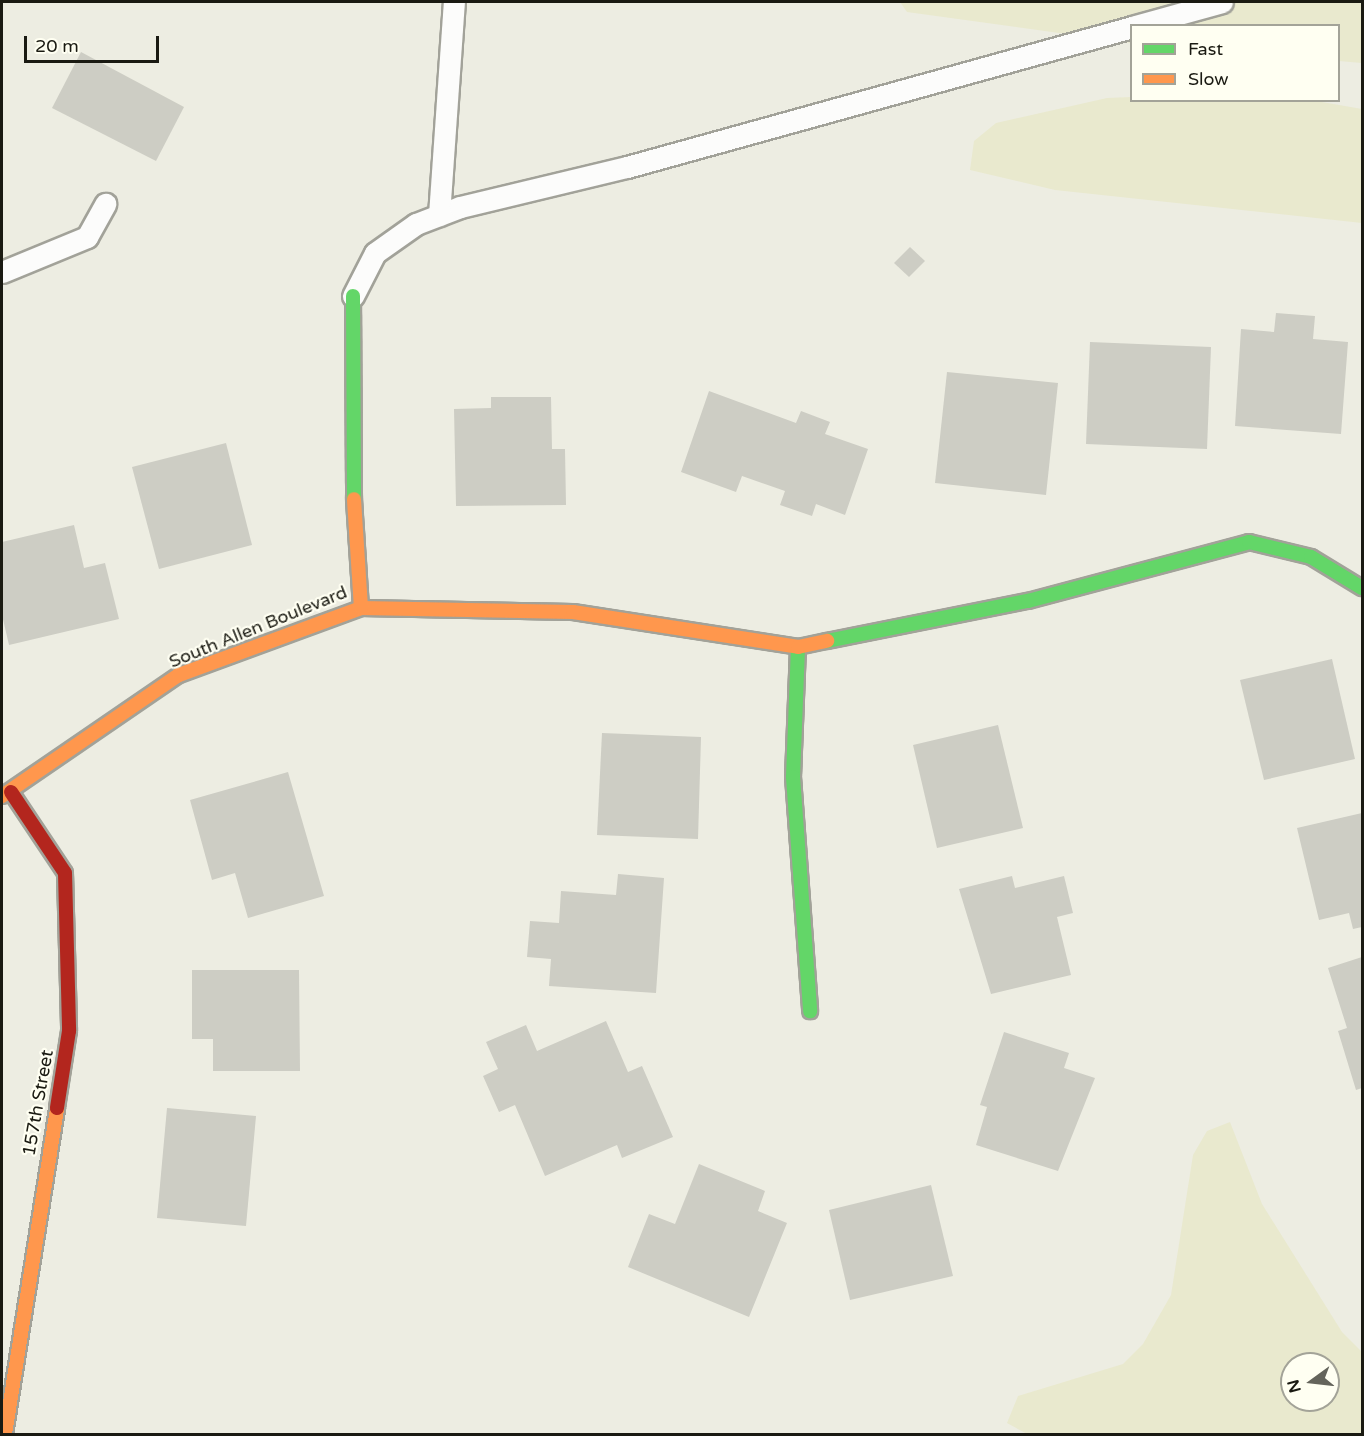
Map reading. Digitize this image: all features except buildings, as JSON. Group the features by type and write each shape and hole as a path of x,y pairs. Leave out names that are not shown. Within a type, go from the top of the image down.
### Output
{"street":[{"name":"South Allen Boulevard","path":"6,794 179,675 361,608 353,480 353,296"},
{"path":"361,608 573,612 798,646 1028,601 1250,542 1311,557 1362,588"},
{"path":"798,646 793,777 810,1011"},
{"name":"157th Street","path":"5,1434 69,1031 65,873 6,794"}],"lane":[{"path":"439,215 454,2"},
{"path":"1140,24 1222,2"},
{"path":"353,296 375,253 416,224 439,215 1130,27"},
{"path":"2,272 87,237 105,204"}],"green space":[{"path":"900,2 1362,2 1362,63 1340,61 1340,24 1130,24 1130,43 907,12"},
{"path":"1130,97 1130,102 1322,102 1362,109 1362,223 1055,190 970,170 974,141 996,123 1107,98"},
{"path":"1230,1122 1262,1204 1342,1332 1362,1352 1362,1434 1027,1434 1007,1423 1018,1396 1123,1364 1143,1344 1171,1295 1193,1155 1207,1131"}],"traffic: fast":[{"path":"353,296 354,499"},
{"path":"827,641 1028,601 1249,542 1311,557 1362,588"},
{"path":"798,647 793,777 810,1011"}],"traffic: slow":[{"path":"2,796 179,675 361,608 354,499"},
{"path":"361,608 573,612 798,647 827,641"},
{"path":"5,1434 57,1108"}],"traffic: jam":[{"path":"11,792 65,873 69,1031 57,1108"}]}
